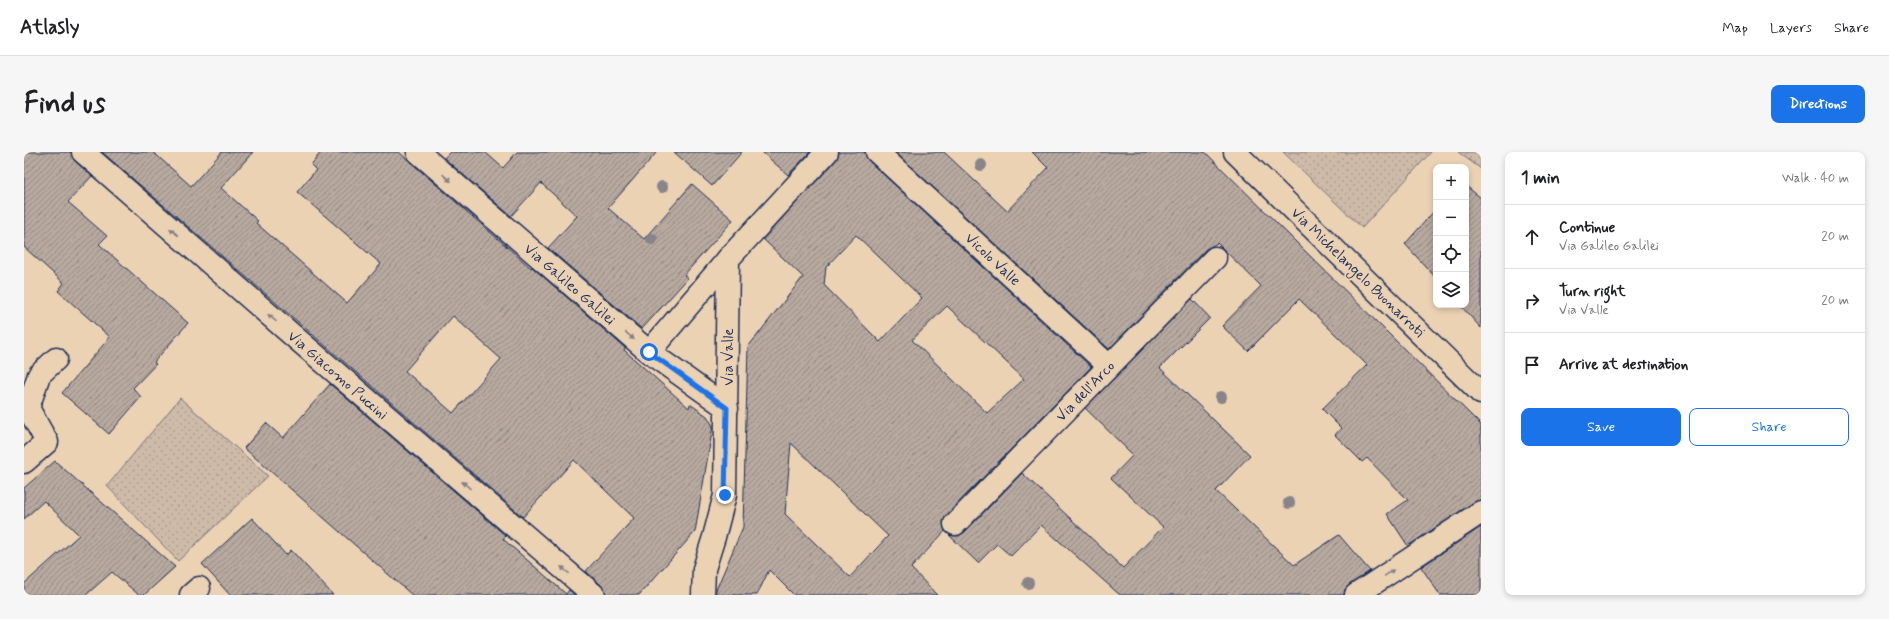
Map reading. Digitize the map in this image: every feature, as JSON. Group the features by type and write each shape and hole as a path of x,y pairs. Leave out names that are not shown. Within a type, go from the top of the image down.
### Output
{"street":[{"name":"Via Giacomo Puccini","path":"83,152 594,595"},
{"name":"Via Galileo Galilei","path":"418,152 649,352 727,408"},
{"path":"649,352 728,259 828,152"},
{"name":"Vicolo Valle","path":"877,152 1109,366"},
{"name":"Via Michelangelo Buonarroti","path":"1235,152 1481,393"},
{"name":"Via dell'Arco","path":"955,524 1215,258"},
{"name":"Via Valle","path":"703,595 704,568 725,495 728,259"},
{"path":"24,462 47,442 28,408 39,375 56,359"},
{"path":"1356,595 1481,512"}],"shaded area":[{"path":"1283,152 1431,152 1362,228"},
{"path":"1458,152 1481,152 1481,169"},
{"path":"180,398 268,476 178,561 107,486"}],"building":[{"path":"24,152 71,152 75,161 92,176 68,202 107,236 99,244 188,323 154,362 156,364 133,388 141,397 109,434 62,393 110,337 58,291 64,283 24,247"},
{"path":"102,152 153,152 191,186 222,152 253,152 221,188 258,221 256,223 347,303 381,264 297,192 316,170 311,165 321,152 399,152 625,348 624,350 689,408 690,404 707,416 713,426 695,532 639,595 606,595 602,586 586,571 634,518 574,460 523,517","holes":["453,316 501,359 453,413 405,371"]},
{"path":"450,152 485,152 503,168 517,152 657,152 608,208 644,239 692,184 733,220 684,275 688,278 642,329 548,248 577,216 541,183 511,216 444,158"},
{"path":"674,152 742,152 712,186"},
{"path":"762,152 810,152 788,175"},
{"path":"839,152 865,152 869,161 1091,367 946,516 943,521 945,531 911,568 937,595 794,595 769,570 757,595 716,595 716,590 743,527 748,347 803,277 763,239 836,160","holes":["856,235 922,298 880,342 824,285 826,267","947,306 1024,379 987,413 912,340","791,443 888,536 850,577 785,514"]},
{"path":"895,152 944,152 1007,211 1048,168 1032,152 1205,152 1481,425 1481,500 1474,502 1408,546 1387,514 1408,500 1367,458 1362,462 1335,435 1341,428 1322,409 1367,365 1299,299 1248,351 1222,326 1261,286 1217,243 1206,249 1109,349"},
{"path":"1469,188 1481,198 1481,328 1463,308 1469,308"},
{"path":"1433,212 1433,275 1405,244"},
{"path":"1192,299 1210,318 1160,368 1250,455 1216,491 1294,565 1339,535 1370,571 1349,585 1345,589 1344,595 1120,595 1041,525 1011,556 997,544 978,563 949,535 958,536 964,533 1022,473 1123,568 1163,527 1111,478 1133,455 1085,408"},
{"path":"330,384 506,536 503,539 566,594 569,590 575,595 412,595 244,448 266,423 283,438"},
{"path":"55,461 175,567 144,595 139,595 112,572 86,595 24,595 24,584 79,535 44,501 24,519 24,488"},
{"path":"252,518 286,555 291,550 333,595 230,595 202,564"},
{"path":"1481,527 1481,595 1440,595 1421,567"}],"route":[{"path":"649,352 727,408 725,495"}]}
